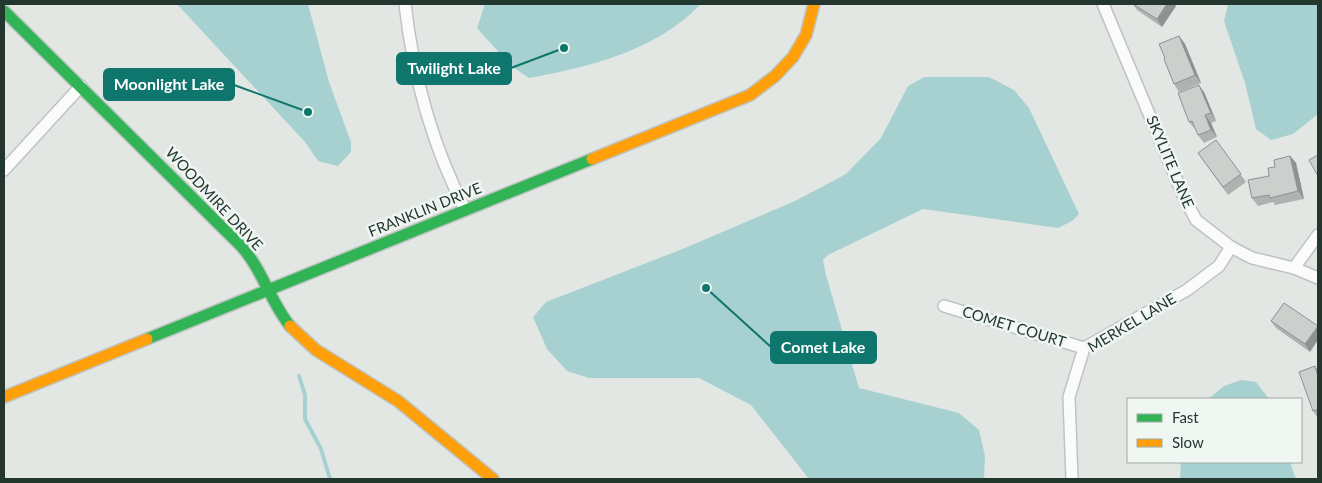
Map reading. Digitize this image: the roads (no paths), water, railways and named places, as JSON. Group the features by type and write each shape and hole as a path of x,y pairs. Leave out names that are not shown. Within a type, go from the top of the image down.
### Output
{"street":[{"path":"405,4 417,74 428,120 447,174 465,209"},
{"name":"FRANKLIN DRIVE","path":"4,397 750,95 779,75 800,49 814,4"},
{"name":"SKYLITE LANE","path":"1103,4 1183,195 1196,220 1231,247 1252,258 1294,268 1318,278"},
{"name":"WOODMIRE DRIVE","path":"4,10 251,257 266,290 295,332 314,349 359,373 386,392 493,479"},
{"path":"4,170 81,86"},
{"path":"1294,268 1318,235"},
{"name":"MERKEL LANE","path":"1072,479 1069,396 1084,348 1187,290 1219,266 1231,247"},
{"name":"COMET COURT","path":"944,306 1084,348"}],"water":[{"path":"177,4 308,4 329,82 351,142 351,152 338,166 318,161 305,142"},
{"path":"485,4 701,4 683,20 643,45 599,62 529,78 511,66 477,28"},
{"path":"1228,4 1318,4 1318,114 1293,134 1271,140 1256,129 1245,83 1224,21"},
{"path":"924,77 989,77 1014,90 1029,108 1079,214 1072,221 1058,228 923,209 828,255 823,260 859,388 959,413 979,430 985,456 984,479 809,479 751,405 699,378 589,378 567,371 547,349 533,317 546,302 680,250 795,201 846,174 881,138 908,86"},
{"path":"1241,380 1256,382 1268,398 1209,398 1224,386"},
{"path":"1181,463 1290,463 1296,479 1180,479"}],"waterway":[{"path":"299,376 305,395 305,419 321,449 330,479"}],"place":[{"name":"Twilight Lake","path":"564,48"},
{"name":"Moonlight Lake","path":"308,112"},
{"name":"Comet Lake","path":"706,288"}]}
